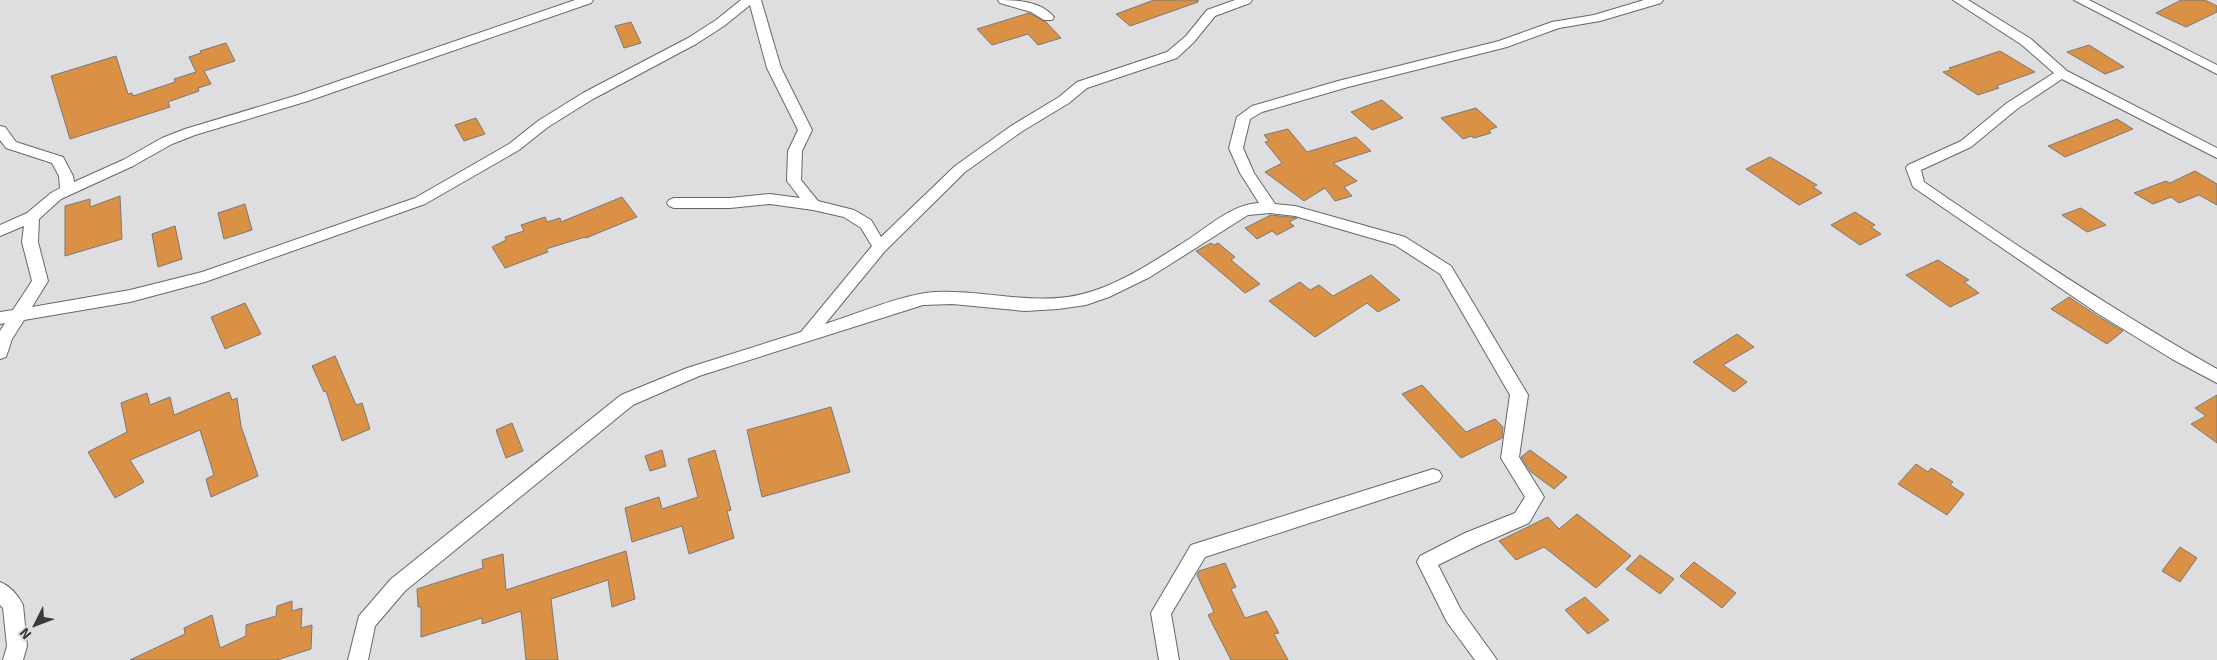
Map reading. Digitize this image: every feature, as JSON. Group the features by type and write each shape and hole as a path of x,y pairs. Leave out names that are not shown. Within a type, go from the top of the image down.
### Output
{"street":[{"path":"0,231 32,217 56,196 128,163 166,141 303,98 587,0"},
{"path":"0,318 130,296 205,277 420,201 514,147 543,124 588,96 692,41 720,23 749,0"},
{"path":"755,0 774,68 805,130 795,151 794,181 813,205"},
{"path":"1004,0 1036,9 1048,17"},
{"path":"807,335 880,247 960,169 1082,86 1172,55 1190,39 1211,14 1246,0"},
{"path":"1270,208 1247,173 1236,148 1244,118 1257,110 1343,84 1503,44 1556,25 1596,18 1657,0"},
{"path":"1959,0 2022,37 2051,61 2062,74 2217,154"},
{"path":"2080,0 2217,70"},
{"path":"2062,74 2012,106 1966,144 1913,168 1918,184 2054,279 2174,354 2217,377"},
{"path":"0,130 11,145 58,160 66,176 68,191"},
{"path":"674,203 730,204 770,199 813,205 850,213 866,224 880,247"},
{"path":"358,660 366,622 398,585 627,400 693,372 922,299 944,296 1040,305 1086,299 1110,291 1134,278 1243,211 1256,208 1270,208 1295,211 1400,241 1446,270 1519,395 1510,458 1535,497 1522,518 1472,538 1427,562 1454,616 1487,660"},
{"path":"0,353 4,338 40,281 30,242 32,217"},
{"path":"1169,660 1161,613 1198,551 1433,476"},
{"path":"0,591 13,605 17,646 13,660"}],"building":[{"path":"1154,0 1198,0 1198,2 1130,26 1116,14"},
{"path":"2181,0 2205,0 2217,6 2217,12 2186,27 2156,13"},
{"path":"1029,13 1046,22 1061,38 1038,45 1028,34 992,45 977,29"},
{"path":"631,22 641,43 624,48 615,26"},
{"path":"226,43 235,61 204,71 211,84 198,88 199,91 168,102 170,107 70,139 51,76 116,56 128,94 132,93 133,96 175,82 174,79 196,72 189,57 201,53 200,51"},
{"path":"2089,45 2124,67 2105,74 2067,52"},
{"path":"2000,51 2035,72 1996,86 1999,88 1978,95 1943,72 1951,70 1949,68"},
{"path":"1382,100 1403,118 1372,130 1351,112"},
{"path":"1476,108 1497,127 1489,130 1491,133 1463,139 1441,118"},
{"path":"476,118 485,134 464,141 455,125"},
{"path":"2117,119 2133,129 2065,157 2048,146"},
{"path":"1288,129 1307,152 1356,137 1371,151 1333,163 1357,181 1344,187 1352,196 1335,201 1325,188 1304,201 1265,172 1282,163 1265,142 1269,141 1264,135"},
{"path":"1770,157 1817,185 1813,187 1822,193 1799,205 1746,169"},
{"path":"2195,171 2217,184 2217,205 2199,195 2179,203 2171,197 2153,204 2134,193 2166,181 2170,183"},
{"path":"120,196 122,239 65,256 65,206 90,199 90,207"},
{"path":"622,197 637,217 586,238 546,249 548,252 505,268 492,247 506,240 505,237 524,231 521,225 545,217 547,222 560,218 561,222"},
{"path":"245,204 252,230 224,239 218,213"},
{"path":"2081,208 2106,225 2087,232 2062,215"},
{"path":"1855,212 1875,225 1871,227 1881,234 1860,245 1831,225"},
{"path":"1271,215 1297,218 1289,222 1294,226 1277,235 1272,231 1257,239 1245,228"},
{"path":"175,226 182,259 158,267 152,234"},
{"path":"1211,243 1214,245 1218,243 1235,257 1231,260 1260,284 1245,293 1196,251"},
{"path":"1938,260 1969,280 1964,282 1979,293 1950,307 1906,275"},
{"path":"1371,275 1400,300 1378,312 1367,303 1315,337 1269,301 1300,282 1310,290 1319,285 1333,296"},
{"path":"2069,297 2123,331 2107,344 2051,309"},
{"path":"245,303 261,334 225,349 211,317"},
{"path":"1737,334 1754,347 1723,365 1747,382 1734,392 1693,362"},
{"path":"335,356 356,405 362,403 370,429 342,441 326,391 324,392 312,366"},
{"path":"1422,385 1466,432 1495,419 1503,427 1502,438 1461,458 1402,394"},
{"path":"229,392 232,400 237,398 241,426 258,476 211,497 206,479 214,475 200,430 130,460 144,482 115,498 88,452 127,432 121,403 147,393 150,405 170,397 174,415"},
{"path":"2217,395 2217,443 2191,424 2206,416 2195,408"},
{"path":"831,407 850,472 762,497 747,430"},
{"path":"512,423 523,451 506,458 496,430"},
{"path":"662,450 666,466 650,471 645,456"},
{"path":"715,450 731,510 727,511 734,538 689,554 682,526 632,542 625,508 659,497 662,509 698,497 688,459"},
{"path":"1530,450 1567,477 1554,489 1531,472 1521,457"},
{"path":"1916,464 1928,472 1931,468 1953,482 1950,485 1964,494 1947,515 1898,484"},
{"path":"1577,514 1631,556 1596,588 1544,547 1516,560 1499,541 1548,517 1559,529"},
{"path":"2180,547 2197,558 2180,582 2162,571"},
{"path":"626,551 635,599 612,607 608,580 551,599 558,660 526,660 521,611 482,624 482,618 421,637 421,607 418,607 417,589 483,568 482,560 503,554 506,590"},
{"path":"1640,555 1674,579 1660,594 1626,569"},
{"path":"1694,562 1736,593 1722,608 1680,576"},
{"path":"1225,563 1236,587 1231,589 1245,618 1267,611 1279,633 1274,634 1288,660 1231,660 1208,615 1214,612 1197,575 1199,571"},
{"path":"1585,597 1609,620 1588,634 1565,610"},
{"path":"292,601 292,611 302,608 301,628 312,625 311,649 277,660 130,660 185,634 184,628 212,615 220,648 246,636 246,625 276,616 277,606"}]}
